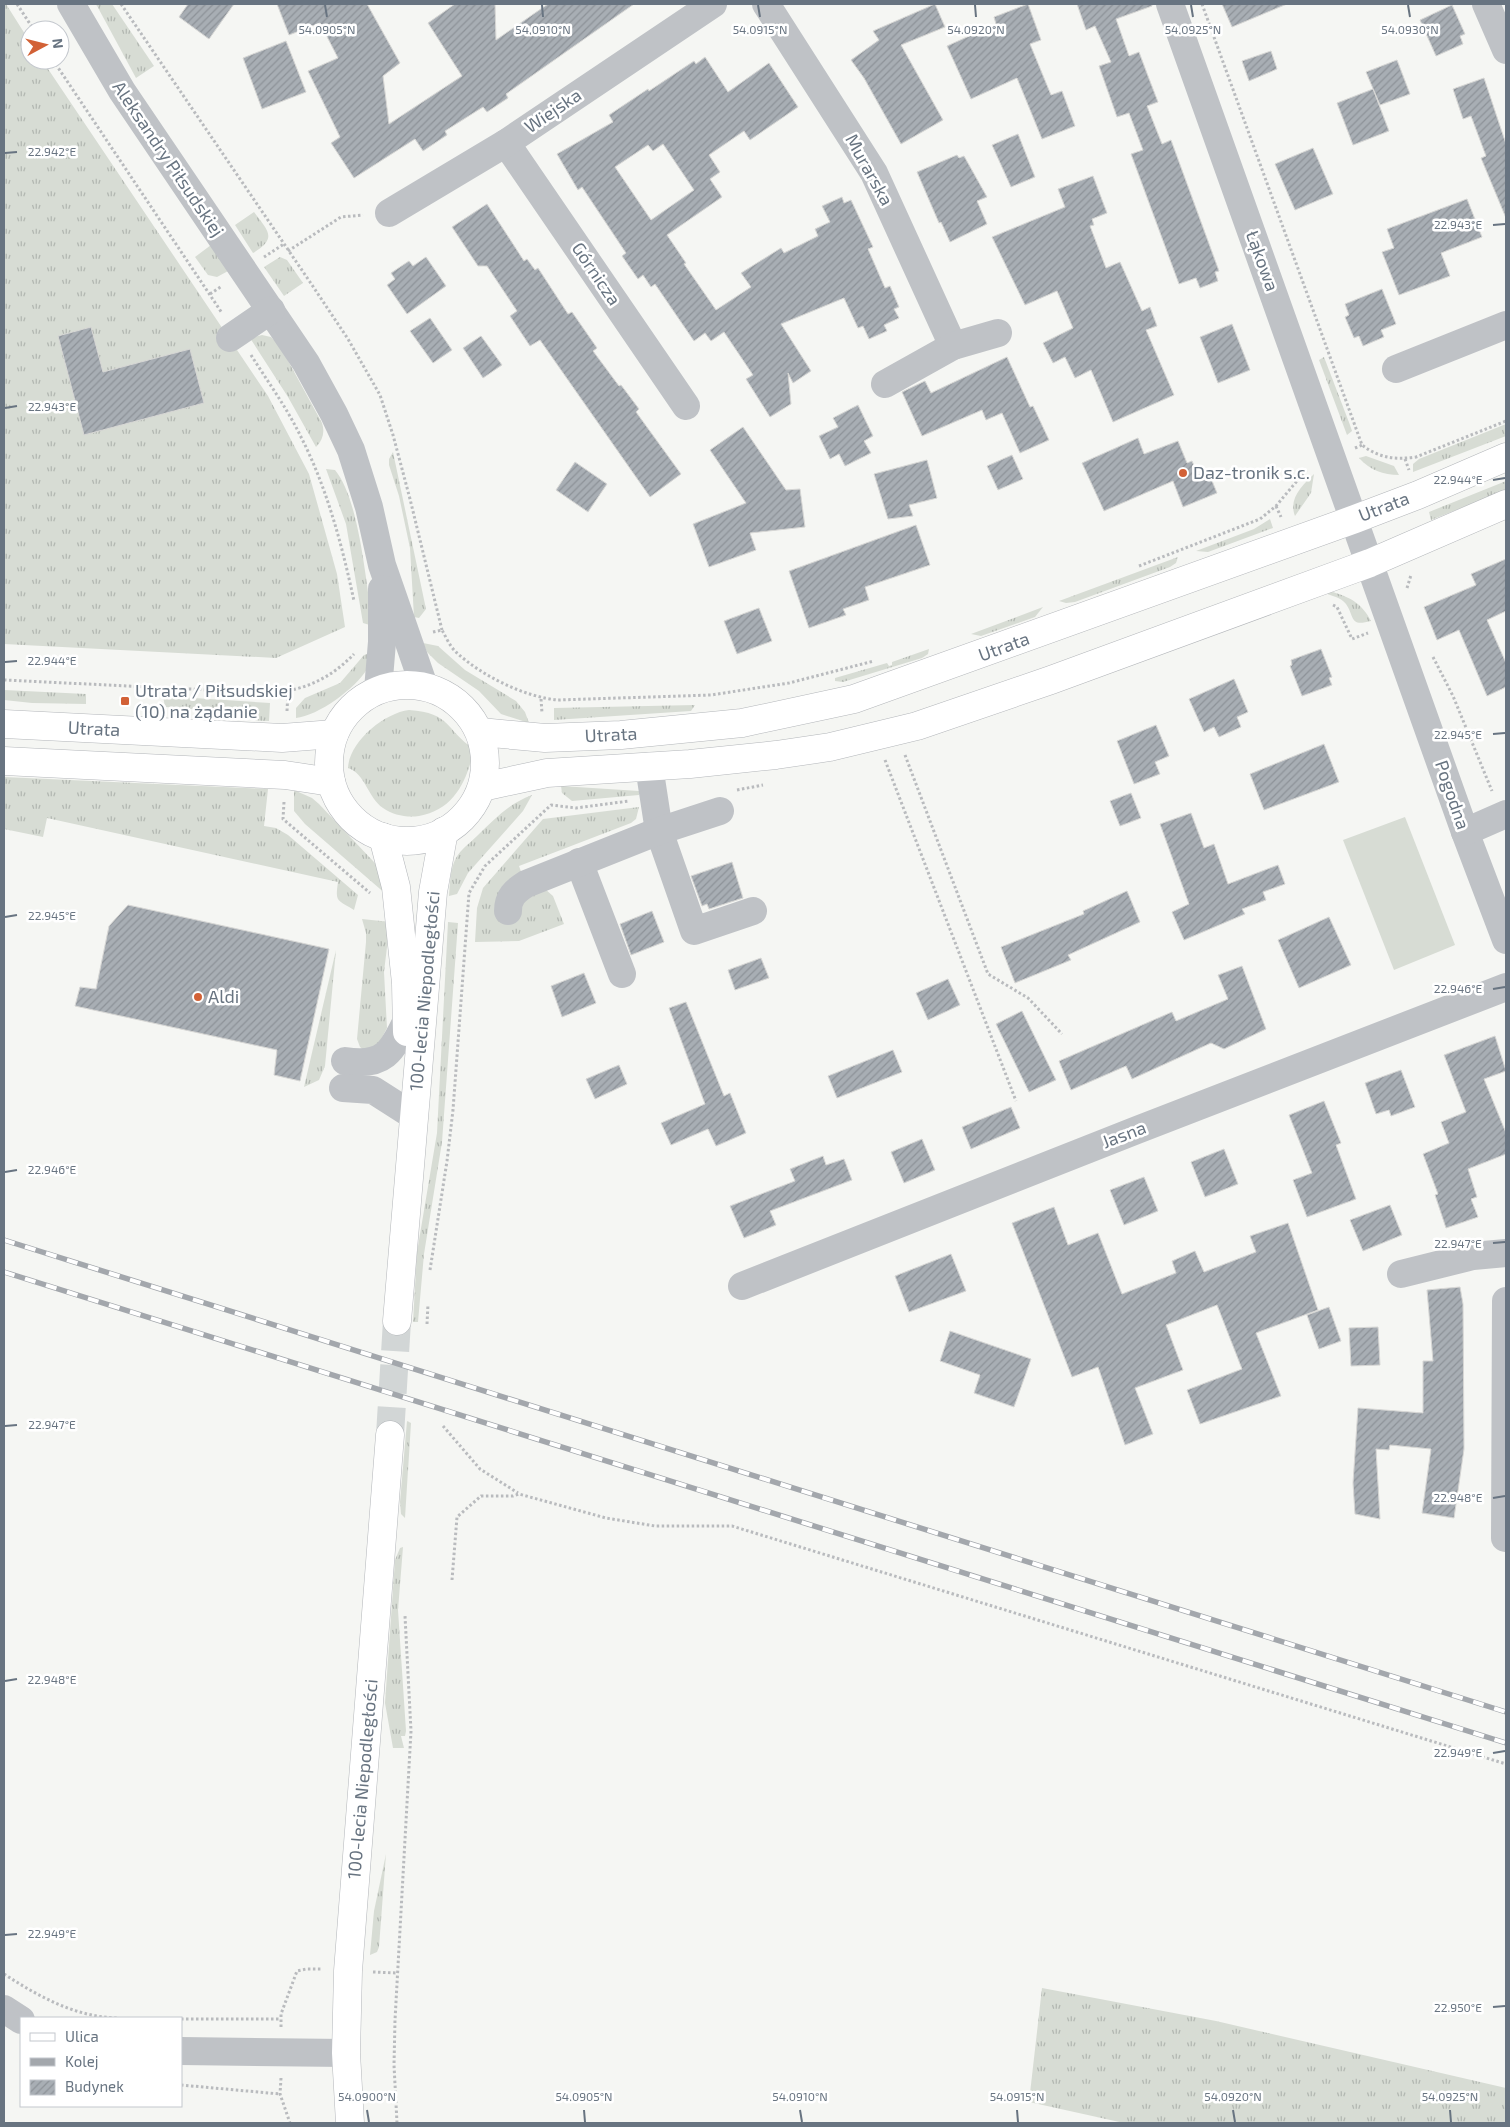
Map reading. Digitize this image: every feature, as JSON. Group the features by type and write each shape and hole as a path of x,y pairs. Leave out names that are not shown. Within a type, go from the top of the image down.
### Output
{"main road":[{"name":"Utrata","path":"480,732 545,738 621,735 742,723 854,699 1418,495 1506,457"},
{"name":"Utrata","path":"482,787 547,773 776,755 830,747 887,733 974,707 1370,563 1506,504"},
{"path":"400,684 424,686 447,695 466,711 480,732 485,750 486,769 482,787 471,809 455,826 444,832 433,837 418,840 383,837 369,832 352,818 339,802 331,782 329,766 334,734 345,715 359,700 378,690 400,684"},
{"name":"Utrata","path":"4,724 286,738 334,734"},
{"name":"Utrata","path":"4,762 285,775 331,782"},
{"name":"100-lecia Niepodległości","path":"397,1321 433,892 444,832"},
{"name":"100-lecia Niepodległości","path":"383,837 396,887 406,983 411,1151"},
{"name":"100-lecia Niepodległości","path":"350,2123 346,2053 348,1971 390,1434"}],"street":[{"name":"Aleksandry Piłsudskiej","path":"71,4 122,91 306,363 351,450 369,508 382,565 394,639 424,686"},
{"name":"Wiejska","path":"389,213 506,142 713,4"},
{"name":"Murarska","path":"766,4 874,173 953,346"},
{"name":"Łąkowa","path":"1170,4 1370,563"},
{"path":"1486,4 1506,50"},
{"name":"Górnicza","path":"506,142 686,406"},
{"path":"230,338 271,310"},
{"path":"1396,369 1506,325"},
{"path":"885,384 953,346 998,333"},
{"name":"Pogodna","path":"1370,563 1464,832 1506,940"},
{"name":"Aleksandry Piłsudskiej","path":"378,690 394,639"},
{"path":"649,766 659,831 694,931 753,911"},
{"path":"508,911 508,902 517,889 579,862 659,831 720,811"},
{"path":"1464,832 1504,815"},
{"path":"579,862 622,974"},
{"name":"Jasna","path":"742,1286 1506,987"},
{"path":"345,1061 359,1063 376,1060 394,1048 407,1020"},
{"path":"343,1088 373,1090 409,1114"},
{"path":"1401,1274 1473,1256 1506,1253"},
{"path":"1505,1538 1506,1301"},
{"path":"4,2009 20,2019"},
{"path":"182,2051 346,2053"}],"path":[{"path":"17,4 27,20"},
{"path":"120,4 348,339 380,395 410,498 442,630 455,651 498,681 541,699 558,700 727,693 789,683 882,658"},
{"path":"1202,4 1362,445 1380,455 1401,459 1416,457 1506,421"},
{"path":"288,251 341,217 389,213"},
{"path":"1136,567 1260,519 1288,494 1313,462"},
{"path":"4,680 273,693 288,692 313,684 328,676 344,664 361,646 442,630"},
{"path":"1431,652 1453,696 1504,815"},
{"path":"286,738 288,692"},
{"path":"887,733 988,974 1028,998 1062,1034"},
{"path":"887,733 1016,1101"},
{"path":"285,775 283,819 375,898"},
{"path":"430,1272 448,1153 469,893 485,866 551,805"},
{"path":"427,1324 428,1298"},
{"path":"443,1426 480,1469 518,1494 606,1518 655,1526 732,1526 1506,1764"},
{"path":"452,1580 457,1517 481,1496 513,1496 518,1494"},
{"path":"397,2123 394,2065 395,2020 411,1731 405,1646 405,1611"},
{"path":"4,1974 40,1997 73,2010 112,2017"},
{"path":"182,2019 281,2019"},
{"path":"182,2085 280,2094"}],"green space":[{"path":"4,4 6,4 20,26 20,70 49,70 268,396 309,474 337,574 345,627 276,658 4,644"},
{"path":"96,4 112,4 154,66 136,78"},
{"path":"254,212 266,229 268,238 261,248 253,253 235,225"},
{"path":"211,245 230,270 217,277 208,275 195,257"},
{"path":"280,257 287,260 303,283 284,296 264,267"},
{"path":"262,335 271,337 280,346 322,423 323,436 316,447 288,397 250,338"},
{"path":"1324,357 1352,431 1347,435 1319,360"},
{"path":"1506,424 1506,436 1413,472 1413,464 1419,459"},
{"path":"393,452 426,609 419,618 414,617 410,548 399,496 389,465 389,459"},
{"path":"1366,456 1394,466 1399,475 1382,473 1372,469 1359,458"},
{"path":"326,469 335,470 344,484 351,501 361,544 373,626 363,623 346,524"},
{"path":"1314,474 1311,493 1295,516 1293,503 1295,498 1301,487"},
{"path":"1506,481 1506,490 1431,520 1429,512"},
{"path":"1270,519 1273,528 1208,552 1196,551 1254,529"},
{"path":"1178,557 1176,563 1170,567 1075,602 1066,603 1059,601"},
{"path":"1333,592 1356,602 1371,621 1364,623 1356,622 1344,602 1325,593"},
{"path":"1043,607 1035,617 981,636 971,634"},
{"path":"423,643 438,646 465,670 516,701 525,712 529,723 501,714 479,691 438,663 427,652"},
{"path":"929,649 928,654 922,658 843,682 835,681 835,678 887,663 889,666 892,665 892,662"},
{"path":"371,653 367,669 346,692 325,707 296,718 296,708 305,698 340,683 364,655"},
{"path":"4,690 86,694 86,704 32,703 4,700"},
{"path":"163,696 270,703 269,721 165,707"},
{"path":"695,705 691,711 554,720 554,708"},
{"path":"409,710 423,712 441,719 474,749 463,783 450,801 431,813 414,817 396,814 383,808 378,804 359,775 348,768 354,748 369,730 399,712"},
{"path":"4,777 268,789 264,826 276,828 288,835 358,895 354,910 338,900 338,882 47,818 43,837 4,829"},
{"path":"561,786 639,791 639,795 572,801 562,793"},
{"path":"294,790 312,798 319,804 373,861 378,867 387,895 305,824 294,811"},
{"path":"532,795 523,811 468,873 457,894 449,896 453,867 460,852 502,812"},
{"path":"639,807 636,819 631,823 519,866 523,877 520,900 545,889 553,896 564,924 519,941 475,942 477,908 483,888 543,819"},
{"path":"1405,817 1455,945 1394,970 1343,840"},
{"path":"362,919 390,922 384,972 387,1028 378,1045 364,1050 360,1047 357,1039 366,942 366,933"},
{"path":"448,922 458,923 442,1142 424,1254 418,1322 413,1322 417,1252 437,1133"},
{"path":"336,950 325,1066 319,1080 304,1087"},
{"path":"407,1421 411,1423 405,1518 401,1514 400,1502"},
{"path":"403,1547 398,1610 406,1731 405,1736 401,1736 404,1748 393,1748 385,1703 395,1560 400,1548"},
{"path":"386,1854 379,1947 377,1952 370,1955 374,1911"},
{"path":"1042,1988 1216,2021 1506,2088 1506,2123 1124,2123 1029,2102"}],"building":[{"path":"188,4 234,4 209,39 179,17"},
{"path":"277,4 367,4 400,63 383,76 389,124 462,76 428,23 455,4 495,4 496,40 548,4 634,4 506,94 508,98 487,112 483,107 445,131 447,135 423,151 415,139 354,178 331,143 340,137 308,71 338,58 320,23 289,35"},
{"path":"935,4 945,27 901,45 943,120 901,144 864,78 851,60 879,40 873,31"},
{"path":"1028,4 1041,40 1030,44 1051,95 1062,91 1075,126 1042,139 1017,78 971,99 947,46 996,24 994,17"},
{"path":"1077,4 1152,4 1152,6 1116,19 1129,56 1139,52 1158,102 1147,106 1162,144 1171,140 1219,271 1215,272 1218,281 1200,288 1196,278 1179,284 1131,154 1143,150 1129,113 1117,117 1099,66 1111,62 1095,26 1086,30"},
{"path":"1222,4 1287,4 1232,27"},
{"path":"1452,5 1465,34 1460,36 1463,44 1436,56 1420,20"},
{"path":"286,41 306,92 262,109 243,58"},
{"path":"1271,51 1277,69 1249,81 1242,61"},
{"path":"705,57 728,92 769,63 798,107 750,140 744,131 709,155 720,172 710,179 722,197 667,235 686,263 684,264 716,310 751,287 741,273 781,248 784,253 818,236 815,229 830,222 822,206 842,197 844,203 851,200 873,247 868,249 885,288 890,286 899,307 894,309 899,318 884,325 887,331 869,339 863,326 858,328 844,298 781,324 811,371 793,383 788,373 791,404 770,417 746,379 753,375 724,332 711,341 705,333 694,341 655,284 651,287 643,275 638,279 622,256 626,253 582,187 578,190 557,154 613,122 609,115 648,89 649,91 694,61 696,64","holes":["663,144 694,190 651,220 615,167 648,145 653,151"]},
{"path":"1397,60 1410,94 1380,105 1366,72"},
{"path":"1484,78 1506,144 1506,218 1481,158 1486,156 1471,116 1463,119 1453,89"},
{"path":"1373,89 1389,131 1353,145 1337,103"},
{"path":"1018,134 1035,177 1011,187 992,145"},
{"path":"1313,148 1333,194 1295,210 1275,164"},
{"path":"957,155 959,158 964,156 987,197 977,201 987,224 950,242 941,222 939,223 917,172"},
{"path":"1093,176 1107,213 1092,219 1094,225 1090,226 1106,268 1120,262 1142,311 1150,307 1157,326 1146,330 1174,395 1113,422 1091,370 1075,378 1065,357 1053,363 1043,343 1073,328 1057,291 1025,305 992,237 1065,207 1058,189"},
{"path":"1467,199 1482,237 1441,253 1450,276 1399,295 1382,252 1394,248 1387,229"},
{"path":"487,204 524,261 527,259 535,270 538,268 568,314 572,312 597,348 593,351 639,409 636,412 681,474 650,497 540,340 530,346 510,316 517,311 487,266 478,266 452,227"},
{"path":"426,257 446,286 407,314 387,285 395,279 391,273 409,261 413,266"},
{"path":"1382,289 1396,324 1381,330 1384,337 1363,346 1359,336 1354,338 1345,317 1349,315 1345,304"},
{"path":"430,318 452,350 433,363 410,331"},
{"path":"1232,324 1250,370 1218,383 1200,337"},
{"path":"91,327 103,372 190,349 204,403 84,435 58,336"},
{"path":"481,336 502,365 483,378 463,348"},
{"path":"1007,357 1030,407 1033,406 1049,440 1020,453 1002,413 986,420 982,410 922,436 902,392 925,381 931,393"},
{"path":"858,405 873,436 864,441 871,453 845,466 839,454 830,459 819,436 838,427 833,418"},
{"path":"743,427 786,490 800,489 805,527 750,533 756,550 709,567 693,524 746,503 710,450"},
{"path":"1138,438 1144,454 1178,441 1187,463 1192,461 1198,475 1208,471 1217,493 1183,507 1173,481 1104,511 1082,463"},
{"path":"1012,455 1023,479 998,490 987,466"},
{"path":"927,460 937,498 909,505 913,516 888,519 874,474"},
{"path":"575,462 607,484 588,512 556,490"},
{"path":"916,525 930,565 865,587 869,600 843,609 846,615 809,628 789,571"},
{"path":"1506,559 1506,611 1487,620 1506,663 1506,687 1487,696 1459,630 1437,640 1424,607 1476,585 1471,574"},
{"path":"759,608 772,641 737,654 724,621"},
{"path":"1321,649 1332,677 1329,678 1332,685 1302,696 1290,666 1292,665 1291,660"},
{"path":"1234,679 1248,712 1237,717 1241,727 1219,737 1214,727 1204,732 1189,699"},
{"path":"1156,725 1169,756 1155,762 1160,774 1134,784 1117,741"},
{"path":"1324,744 1339,782 1264,810 1250,774"},
{"path":"1131,793 1141,818 1120,826 1110,801"},
{"path":"1191,813 1204,848 1214,844 1228,884 1278,865 1285,884 1263,892 1266,900 1242,909 1245,914 1184,940 1172,912 1189,904 1160,824"},
{"path":"732,862 743,898 709,909 707,904 702,906 691,876"},
{"path":"1127,891 1140,922 1068,955 1071,960 1015,983 1001,947 1084,914 1083,911"},
{"name":"Aldi","path":"128,905 329,949 300,1081 274,1075 277,1050 75,1006 80,987 96,989 109,926"},
{"path":"652,911 664,942 631,955 620,924"},
{"path":"1329,917 1351,965 1299,988 1278,940"},
{"path":"761,958 769,978 735,990 728,970"},
{"path":"1242,966 1266,1029 1224,1049 1211,1043 1132,1079 1126,1066 1071,1090 1059,1061 1172,1012 1176,1021 1228,999 1218,975"},
{"path":"584,973 596,1003 562,1017 551,986"},
{"path":"948,979 960,1005 928,1020 916,993"},
{"path":"686,1002 724,1096 730,1093 746,1133 716,1146 708,1129 671,1145 661,1123 705,1104 669,1008"},
{"path":"1022,1011 1056,1080 1029,1092 996,1024"},
{"path":"1495,1036 1506,1071 1484,1079 1506,1133 1506,1154 1468,1169 1477,1197 1471,1199 1478,1217 1446,1228 1435,1195 1438,1194 1423,1154 1449,1143 1441,1122 1466,1112 1444,1055"},
{"path":"893,1050 902,1072 837,1098 828,1076"},
{"path":"619,1065 627,1084 595,1099 586,1079"},
{"path":"1401,1070 1415,1107 1391,1116 1389,1110 1376,1114 1365,1083"},
{"path":"1324,1101 1341,1143 1336,1145 1356,1199 1307,1217 1293,1180 1312,1173 1289,1115"},
{"path":"1011,1107 1020,1128 971,1149 962,1127"},
{"path":"922,1139 935,1170 904,1183 891,1152"},
{"path":"1224,1149 1238,1184 1205,1197 1191,1162"},
{"path":"823,1156 826,1165 844,1159 852,1180 770,1211 776,1225 744,1238 730,1206 795,1181 790,1169"},
{"path":"1144,1177 1158,1211 1124,1225 1110,1190"},
{"path":"1390,1205 1402,1235 1363,1251 1350,1220"},
{"path":"1054,1207 1068,1245 1098,1233 1122,1294 1176,1273 1172,1261 1195,1251 1204,1272 1256,1252 1250,1236 1288,1223 1318,1310 1256,1333 1281,1396 1200,1424 1187,1390 1242,1369 1217,1305 1166,1325 1183,1370 1135,1388 1153,1434 1125,1445 1098,1367 1072,1377 1012,1223"},
{"path":"951,1254 966,1291 909,1312 895,1276"},
{"path":"1460,1287 1463,1304 1464,1449 1454,1518 1422,1513 1431,1449 1390,1445 1389,1450 1376,1449 1380,1519 1355,1514 1353,1483 1358,1408 1423,1413 1423,1361 1433,1361 1427,1290"},
{"path":"1329,1307 1341,1341 1319,1349 1307,1315"},
{"path":"1378,1327 1380,1365 1351,1366 1349,1328"},
{"path":"950,1331 1031,1359 1014,1407 974,1393 980,1375 940,1361"}],"tunnel":[{"path":"390,1435 397,1321"}],"railway":[{"path":"4,1240 1506,1712"},
{"path":"4,1272 1506,1743"}],"place":[{"name":"Daz-tronik s.c.","path":"1183,473"},
{"name":"Utrata / Piłsudskiej (10) na żądanie","path":"125,701"},
{"name":"Aldi","path":"198,997"}]}
